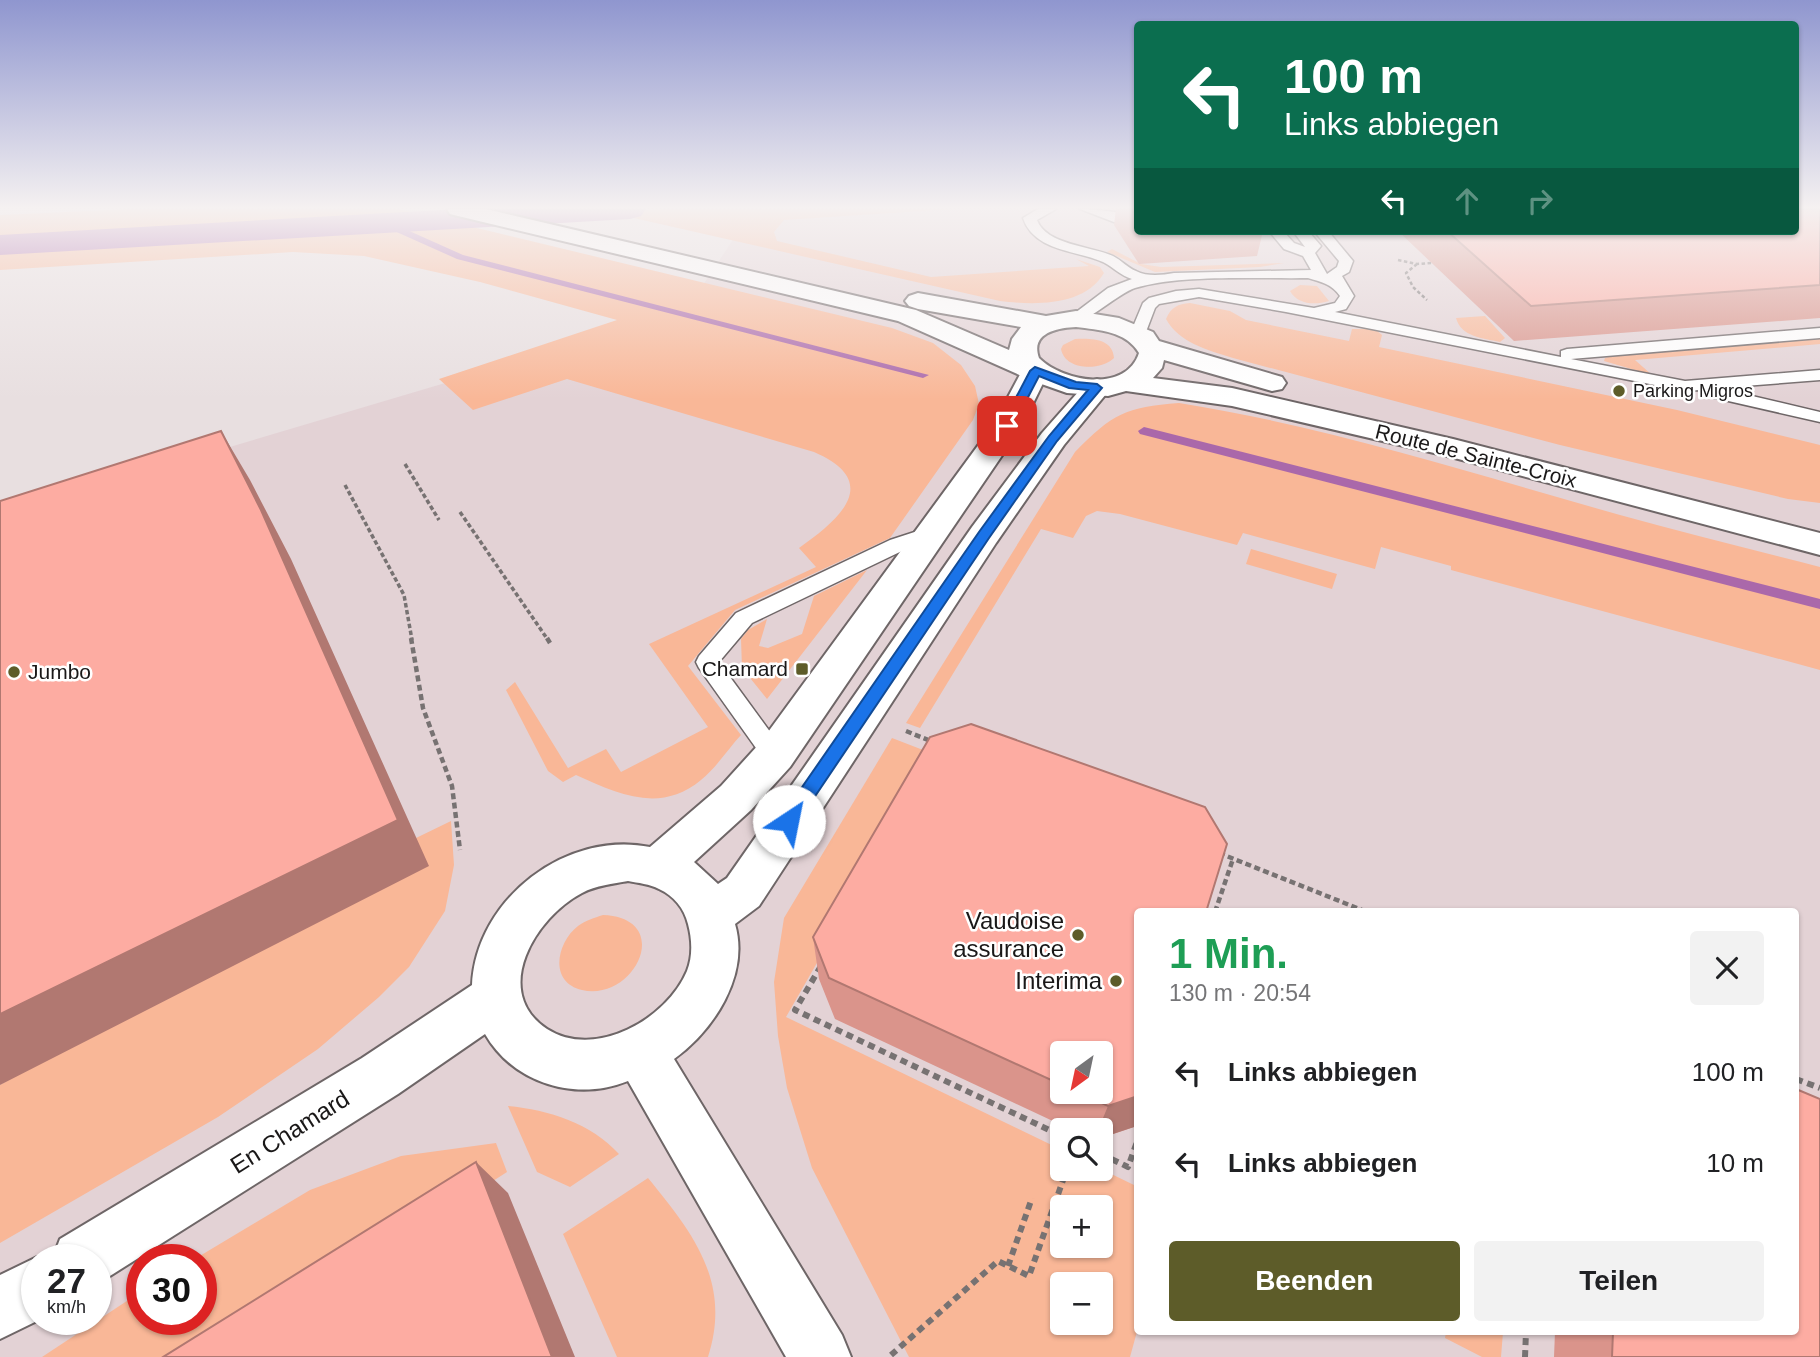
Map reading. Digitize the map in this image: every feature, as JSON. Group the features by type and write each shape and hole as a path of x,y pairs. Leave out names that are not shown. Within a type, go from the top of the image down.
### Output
{"main road":[{"path":"741,272 907,315 1035,371"},
{"path":"798,272 961,310 1047,324"},
{"name":"Route de Sainte-Croix","path":"1047,324 1076,319 1099,320 1120,325 1145,340 1244,376 1507,446 1820,522"},
{"path":"1035,371 1022,350 1025,340 1034,330 1047,324"},
{"path":"711,915 743,892 984,535 1053,439 1112,385 1142,376 1151,367 1154,357 1145,340"},
{"path":"660,868 668,857 736,798 775,755 936,531 1007,426 1035,371"},
{"name":"Route de Sainte-Croix","path":"1035,371 1074,386 1112,385 1232,397 1401,436 1820,544"},
{"path":"628,862 660,868 691,885 703,899 711,915 716,950 705,988 694,1008 679,1024 660,1040 639,1052 593,1065 548,1059 528,1049 508,1027 495,998 495,968 508,934 530,904 559,882 592,867 628,862"},
{"name":"En Chamard","path":"107,1244 380,1076 495,998"},
{"path":"639,1052 697,1144 820,1357"},
{"path":"0,1310 21,1297"}],"lane":[{"path":"1120,272 1128,281"},
{"path":"1076,319 1128,281 1292,272"},
{"path":"1296,272 1321,276 1341,287"},
{"path":"1319,272 1321,276"},
{"path":"1310,312 1322,312 1341,306 1347,296 1334,275 1338,272"},
{"path":"1275,275 1265,282 1264,290 1274,302 1286,307"},
{"path":"1153,279 1199,293 1540,356 1820,417"},
{"path":"1145,340 1148,306 1154,301 1176,295 1199,293"},
{"path":"1540,356 1820,333"},
{"path":"1685,386 1820,375"},
{"path":"1801,377 1820,390"},
{"path":"775,755 707,662 744,618 897,545 936,531"}],"path":[{"path":"405,464 439,520"},
{"path":"345,485 404,595 423,708 452,786 460,850"},
{"path":"460,512 550,643"},
{"path":"903,730 936,743"},
{"path":"1207,849 1357,908"},
{"path":"1216,908 1233,859"},
{"path":"823,962 795,1010 1050,1130"},
{"path":"1799,1080 1820,1088"},
{"path":"1113,1160 1128,1167 1134,1150"},
{"path":"891,1355 998,1261 1029,1276 1063,1181"},
{"path":"1008,1266 1032,1198"},
{"path":"1525,1357 1526,1335"}],"shaded area":[{"path":"437,272 661,272 892,328 933,343 961,365 975,386 979,404 973,420 890,538 735,610 688,666 741,735 701,780 686,790 670,796 639,797 607,789 576,775 563,782 548,771 506,690 515,682 568,768 606,749 621,772 708,727 649,644 816,567 799,548 840,513 848,500 850,488 847,476 835,464 814,452 567,379 473,410 439,379 617,320"},
{"path":"711,272 1820,272 1820,1357 0,1357 0,515 685,312"},
{"path":"873,272 911,272 931,277 998,272 1104,273 1095,284 1071,298 1042,303 1000,301"},
{"path":"1300,285 1317,286 1329,301 1313,303 1297,299 1290,291"},
{"path":"1190,303 1230,311 1246,320 1349,341 1352,329 1375,329 1382,335 1379,347 1677,410 1820,445 1820,503 1788,499 1560,445 1223,355 1186,340 1166,319 1175,307"},
{"path":"1485,316 1505,338 1500,342 1468,333 1456,318"},
{"path":"1075,339 1094,339 1105,343 1113,351 1114,358 1093,367 1069,362 1061,349"},
{"path":"1820,339 1820,344 1635,360 1652,375 1604,361 1605,358 1619,354"},
{"path":"1179,403 1346,438 1620,515 1820,567 1820,670 1451,570 1451,566 1381,547 1375,569 1243,533 1237,545 1120,514 1097,511 1086,516 1073,538 1041,529 920,728 906,723 1075,452 1099,429 1121,415 1146,407"},
{"path":"1251,549 1337,574 1332,589 1246,564"},
{"path":"867,570 767,699 742,668 741,639 748,630 767,619 759,646 768,648 802,634 814,596"},
{"path":"892,738 936,755 786,1017 1050,1144 1050,1181 1113,1181 1113,1175 1134,1185 1136,1335 1130,1357 909,1357 812,1168 787,1088 778,1036 774,982 784,918"},
{"path":"451,821 454,865 445,911 409,967 379,997 318,1049 218,1117 0,1243 0,1085 416,838"},
{"path":"603,915 625,920 638,930 642,943 639,958 631,972 618,984 601,990 582,990 571,986 564,979 559,961 561,951 578,926"},
{"path":"508,1106 554,1115 582,1126 608,1143 619,1154 570,1187 537,1172"},
{"path":"496,1143 507,1172 219,1357 42,1357 75,1335 112,1335 112,1311 126,1302 126,1335 217,1335 217,1246 310,1190 401,1156"},
{"path":"648,1178 680,1219 704,1260 715,1305 714,1330 708,1357 617,1357 563,1234"},
{"path":"1446,1335 1503,1335 1501,1357 1482,1357 1445,1338"}],"building":[{"path":"1493,272 1820,272 1820,285 1531,306"},
{"path":"221,431 261,510 398,820 0,1014 0,501"},
{"path":"971,724 1205,807 1227,844 1207,908 1134,908 1134,1097 1108,1106 1104,1104 1113,1104 1113,1041 1050,1041 1050,1079 829,978 813,937 930,737"},
{"path":"1799,1090 1820,1099 1820,1357 1612,1357 1613,1335 1799,1335"},
{"path":"476,1162 552,1357 163,1357 198,1335 217,1335 217,1323"}],"waterway":[{"path":"520,272 923,375"},
{"path":"1144,431 1820,604"}],"place":[{"name":"Parking Migros","path":"1619,391"},
{"name":"Chamard","path":"802,669"},
{"name":"Jumbo","path":"14,672"},
{"name":"Vaudoise assurance","path":"1078,935"},
{"name":"Interima","path":"1116,981"}],"route":[{"path":"789,821 984,535 1053,439 1097,388 1074,386 1035,371 1007,426"}]}
